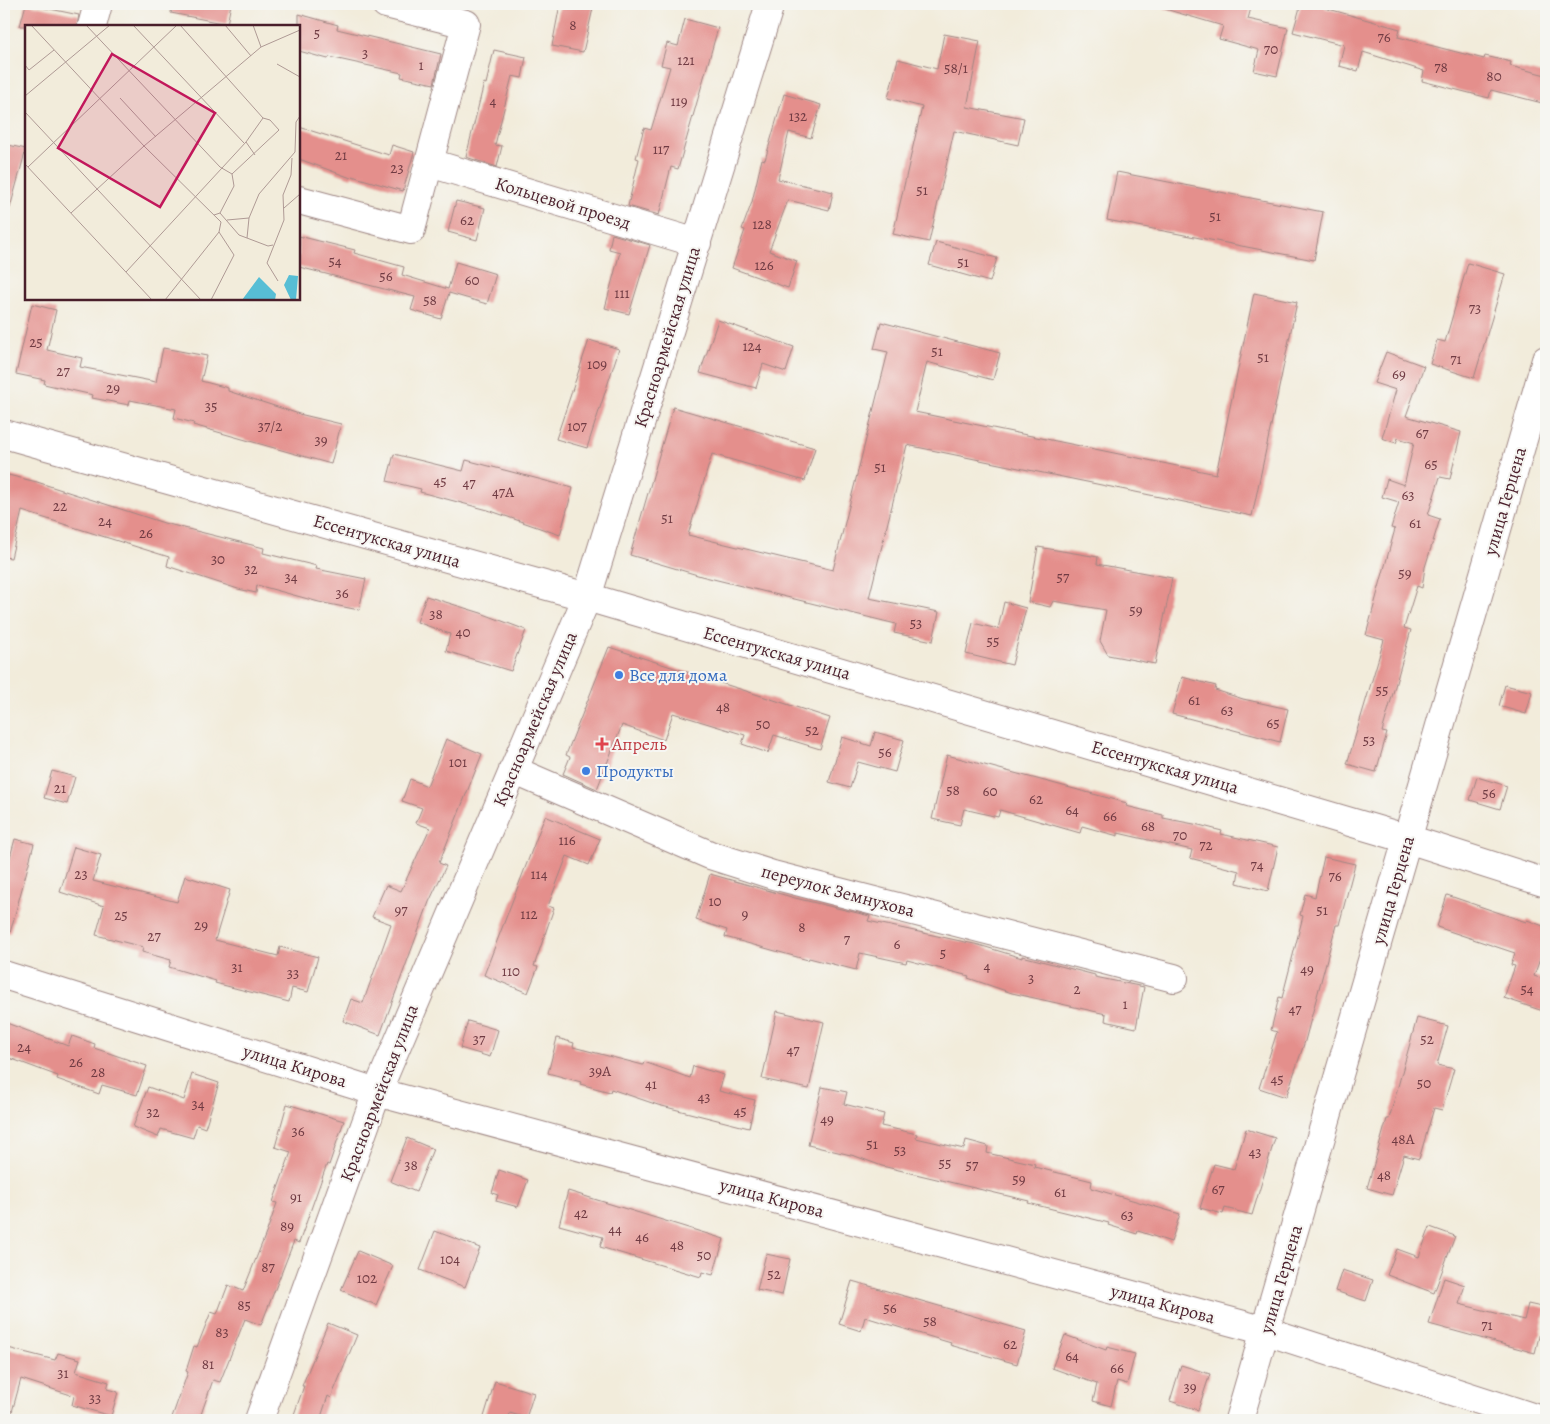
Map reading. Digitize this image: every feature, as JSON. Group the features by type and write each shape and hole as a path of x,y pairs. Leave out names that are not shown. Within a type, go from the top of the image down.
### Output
{"street":[{"path":"92,25 98,4"},
{"path":"300,200 411,230 466,24 386,4"},
{"name":"Красноармейская улица","path":"259,1420 377,1092 587,597 770,4"},
{"name":"Кольцевой проезд","path":"430,163 697,243"},
{"name":"улица Герцена","path":"1240,1420 1546,360"},
{"name":"Ессентукская улица","path":"4,434 587,597 1408,839 1546,883"},
{"name":"переулок Земнухова","path":"513,770 710,855 773,875 1174,978"},
{"name":"улица Кирова","path":"4,975 377,1092 1266,1331 1541,1420"}],"building":[{"path":"26,4 79,15 77,25 20,26"},
{"path":"172,4 231,4 227,24 171,13"},
{"path":"560,4 594,4 583,52 552,46"},
{"path":"1166,4 1252,4 1248,19 1288,28 1277,76 1254,71 1259,50 1219,39 1223,26 1165,9"},
{"path":"1301,4 1326,4 1325,8 1400,29 1398,37 1484,59 1485,56 1511,62 1510,66 1546,75 1546,104 1491,90 1489,98 1422,81 1424,71 1363,52 1358,71 1339,66 1344,45 1293,32"},
{"path":"299,14 338,25 337,29 441,54 434,84 401,77 402,73 329,57 328,59 300,51"},
{"path":"685,19 718,28 678,169 671,167 659,215 628,206 639,159 636,158 644,128 651,130 670,67 661,65 667,43 678,46"},
{"path":"944,34 980,41 967,107 1024,118 1018,145 954,131 929,242 893,234 922,107 888,98 898,59 937,69"},
{"path":"494,50 526,57 522,78 512,76 495,145 502,146 497,167 466,157"},
{"path":"784,94 821,105 811,138 789,132 778,179 833,192 829,210 788,200 769,251 797,261 788,288 732,268 745,230 742,229 752,202 762,159 765,160"},
{"path":"300,127 389,155 392,145 414,152 403,191 352,176 351,178 300,159"},
{"path":"4,144 25,149 25,153 10,208 4,207"},
{"path":"1117,172 1323,212 1314,260 1107,220"},
{"path":"456,201 485,208 477,240 448,232"},
{"path":"612,234 650,245 629,314 605,308 620,252 609,249"},
{"path":"300,236 355,250 354,253 404,267 402,275 448,289 456,262 496,274 487,304 449,293 441,319 411,310 415,297 300,267"},
{"path":"936,242 997,258 990,282 929,265"},
{"path":"1468,263 1505,274 1474,378 1430,364 1437,340 1445,342"},
{"path":"1254,293 1297,302 1252,516 907,445 869,598 939,612 933,641 894,633 896,624 701,576 630,555 673,407 815,448 805,481 712,454 688,535 833,570 888,352 874,349 881,322 1000,353 993,380 927,362 915,412 1216,474"},
{"path":"32,304 56,310 47,350 82,358 80,367 156,382 163,348 207,356 201,381 228,388 228,391 299,414 341,424 331,464 193,425 194,423 174,418 176,409 130,400 129,405 92,398 93,395 44,384 45,380 16,374"},
{"path":"718,320 794,347 786,372 763,364 756,388 700,373"},
{"path":"589,340 619,349 587,448 556,439"},
{"path":"1386,352 1424,366 1406,416 1461,432 1450,479 1440,477 1428,515 1440,519 1425,567 1422,588 1417,586 1404,628 1411,630 1382,732 1387,733 1376,772 1347,764 1384,640 1366,635 1395,529 1391,528 1399,502 1382,497 1387,479 1404,485 1414,443 1398,438 1396,443 1382,438 1396,390 1374,383"},
{"path":"394,454 463,471 466,460 573,488 560,535 488,510 420,492 421,489 387,481"},
{"path":"8,475 37,482 164,523 264,548 263,553 317,566 316,569 366,579 359,610 319,602 257,585 256,593 238,589 167,566 169,557 22,511 11,558 4,557 4,491"},
{"path":"1038,547 1098,557 1097,564 1172,578 1155,664 1108,655 1100,641 1106,610 1053,601 1050,607 1028,602"},
{"path":"426,596 481,613 526,630 511,671 446,651 450,634 417,622"},
{"path":"1004,602 1026,608 1012,665 966,654 973,623 998,629"},
{"path":"609,647 830,718 820,749 774,735 768,753 742,744 745,735 673,713 664,740 622,725 597,789 563,774 570,757 566,755"},
{"path":"1182,677 1216,686 1215,690 1243,699 1288,709 1280,742 1172,714"},
{"path":"1505,685 1532,692 1526,714 1499,706"},
{"path":"875,732 904,740 895,772 858,762 850,788 829,782 842,737 871,746"},
{"path":"446,739 482,754 439,863 446,866 429,902 380,1035 343,1021 351,999 363,1003 391,924 372,917 386,885 401,891 430,828 416,823 422,808 402,801 410,779 427,786"},
{"path":"947,755 1127,803 1126,806 1163,815 1163,818 1199,825 1222,831 1221,834 1278,847 1268,891 1237,883 1239,871 1190,858 1192,850 1118,833 1118,836 1082,826 1080,833 1000,810 998,817 964,809 960,825 932,819"},
{"path":"52,771 75,777 67,804 44,798"},
{"path":"1477,777 1507,786 1500,809 1470,800"},
{"path":"545,816 600,839 589,865 567,856 548,906 554,908 534,966 538,967 528,993 484,975"},
{"path":"15,839 34,844 10,933 4,932 4,879"},
{"path":"74,847 101,855 93,881 177,902 185,876 230,890 215,940 278,956 280,947 318,957 308,992 292,988 289,1002 215,983 216,981 169,967 171,960 142,952 143,947 96,935 104,906 60,892"},
{"path":"1324,857 1355,864 1339,925 1336,925 1305,1041 1286,1097 1259,1088 1277,1032 1271,1030 1279,997 1282,998 1303,916 1300,915 1305,894 1315,897"},
{"path":"710,874 795,898 870,916 868,921 979,945 1022,958 1022,956 1095,975 1095,977 1144,987 1136,1028 1105,1021 1106,1014 1012,993 968,978 969,976 907,960 906,963 860,953 856,970 809,958 808,960 725,937 727,930 696,920"},
{"path":"1447,895 1546,927 1546,942 1534,976 1546,980 1546,1012 1504,998 1515,966 1511,965 1515,953 1437,927"},
{"path":"777,1011 824,1022 809,1089 762,1079"},
{"path":"1417,1018 1448,1026 1437,1065 1454,1069 1442,1110 1434,1108 1419,1159 1404,1155 1392,1195 1367,1188 1387,1119 1389,1119"},
{"path":"468,1021 498,1030 490,1057 460,1048"},
{"path":"4,1022 68,1046 72,1036 95,1044 94,1048 147,1066 137,1095 102,1085 99,1094 57,1079 58,1076 4,1056"},
{"path":"557,1038 574,1043 573,1047 643,1065 644,1062 690,1078 693,1066 724,1075 719,1091 755,1100 749,1128 658,1105 611,1089 610,1092 580,1084 581,1082 548,1073"},
{"path":"192,1074 219,1083 205,1128 197,1125 193,1138 161,1129 158,1137 133,1127 148,1087 184,1100"},
{"path":"822,1087 847,1092 844,1104 884,1114 881,1126 917,1134 916,1138 964,1149 966,1140 988,1146 987,1153 1035,1164 1034,1167 1092,1181 1091,1188 1180,1214 1171,1242 1138,1231 1137,1234 1108,1225 1109,1223 1028,1203 1029,1201 882,1166 855,1156 808,1145"},
{"path":"287,1104 344,1121 329,1165 327,1164 299,1243 294,1241 261,1325 245,1319 220,1382 213,1380 199,1420 171,1420 188,1372 186,1371 194,1346 197,1347 211,1312 217,1314 228,1285 243,1291 267,1231 277,1203 273,1202 291,1152 275,1147"},
{"path":"1246,1129 1275,1138 1252,1215 1225,1208 1223,1214 1200,1208 1214,1164 1234,1169"},
{"path":"407,1138 433,1149 416,1192 390,1181"},
{"path":"499,1170 528,1180 518,1207 496,1201 498,1195 492,1193"},
{"path":"568,1191 724,1239 713,1275 702,1272 701,1277 600,1247 603,1237 559,1225"},
{"path":"1430,1227 1455,1236 1434,1293 1387,1275 1397,1249 1419,1257"},
{"path":"435,1231 480,1248 465,1287 420,1270"},
{"path":"358,1251 393,1266 376,1305 341,1290"},
{"path":"766,1254 790,1259 782,1295 757,1290"},
{"path":"1342,1270 1373,1280 1366,1301 1335,1291"},
{"path":"1444,1278 1465,1285 1459,1304 1524,1320 1528,1304 1546,1308 1535,1353 1429,1324"},
{"path":"852,1281 1026,1331 1017,1364 950,1345 951,1343 865,1317 861,1331 839,1324"},
{"path":"328,1323 357,1335 331,1398 328,1396 320,1420 292,1420 304,1386 302,1386"},
{"path":"1065,1335 1106,1350 1107,1347 1135,1354 1127,1384 1117,1381 1111,1406 1093,1401 1097,1384 1052,1368"},
{"path":"4,1347 55,1360 58,1353 80,1359 76,1372 109,1382 107,1389 118,1392 111,1416 72,1405 74,1396 21,1379 10,1419 4,1418"},
{"path":"1181,1365 1210,1374 1198,1410 1170,1401"},
{"path":"495,1381 534,1393 526,1418 510,1413 508,1420 483,1420"}],"place":[{"name":"Все для дома","path":"619,675"},
{"name":"Апрель","path":"602,744"},
{"name":"Продукты","path":"586,771"}]}
